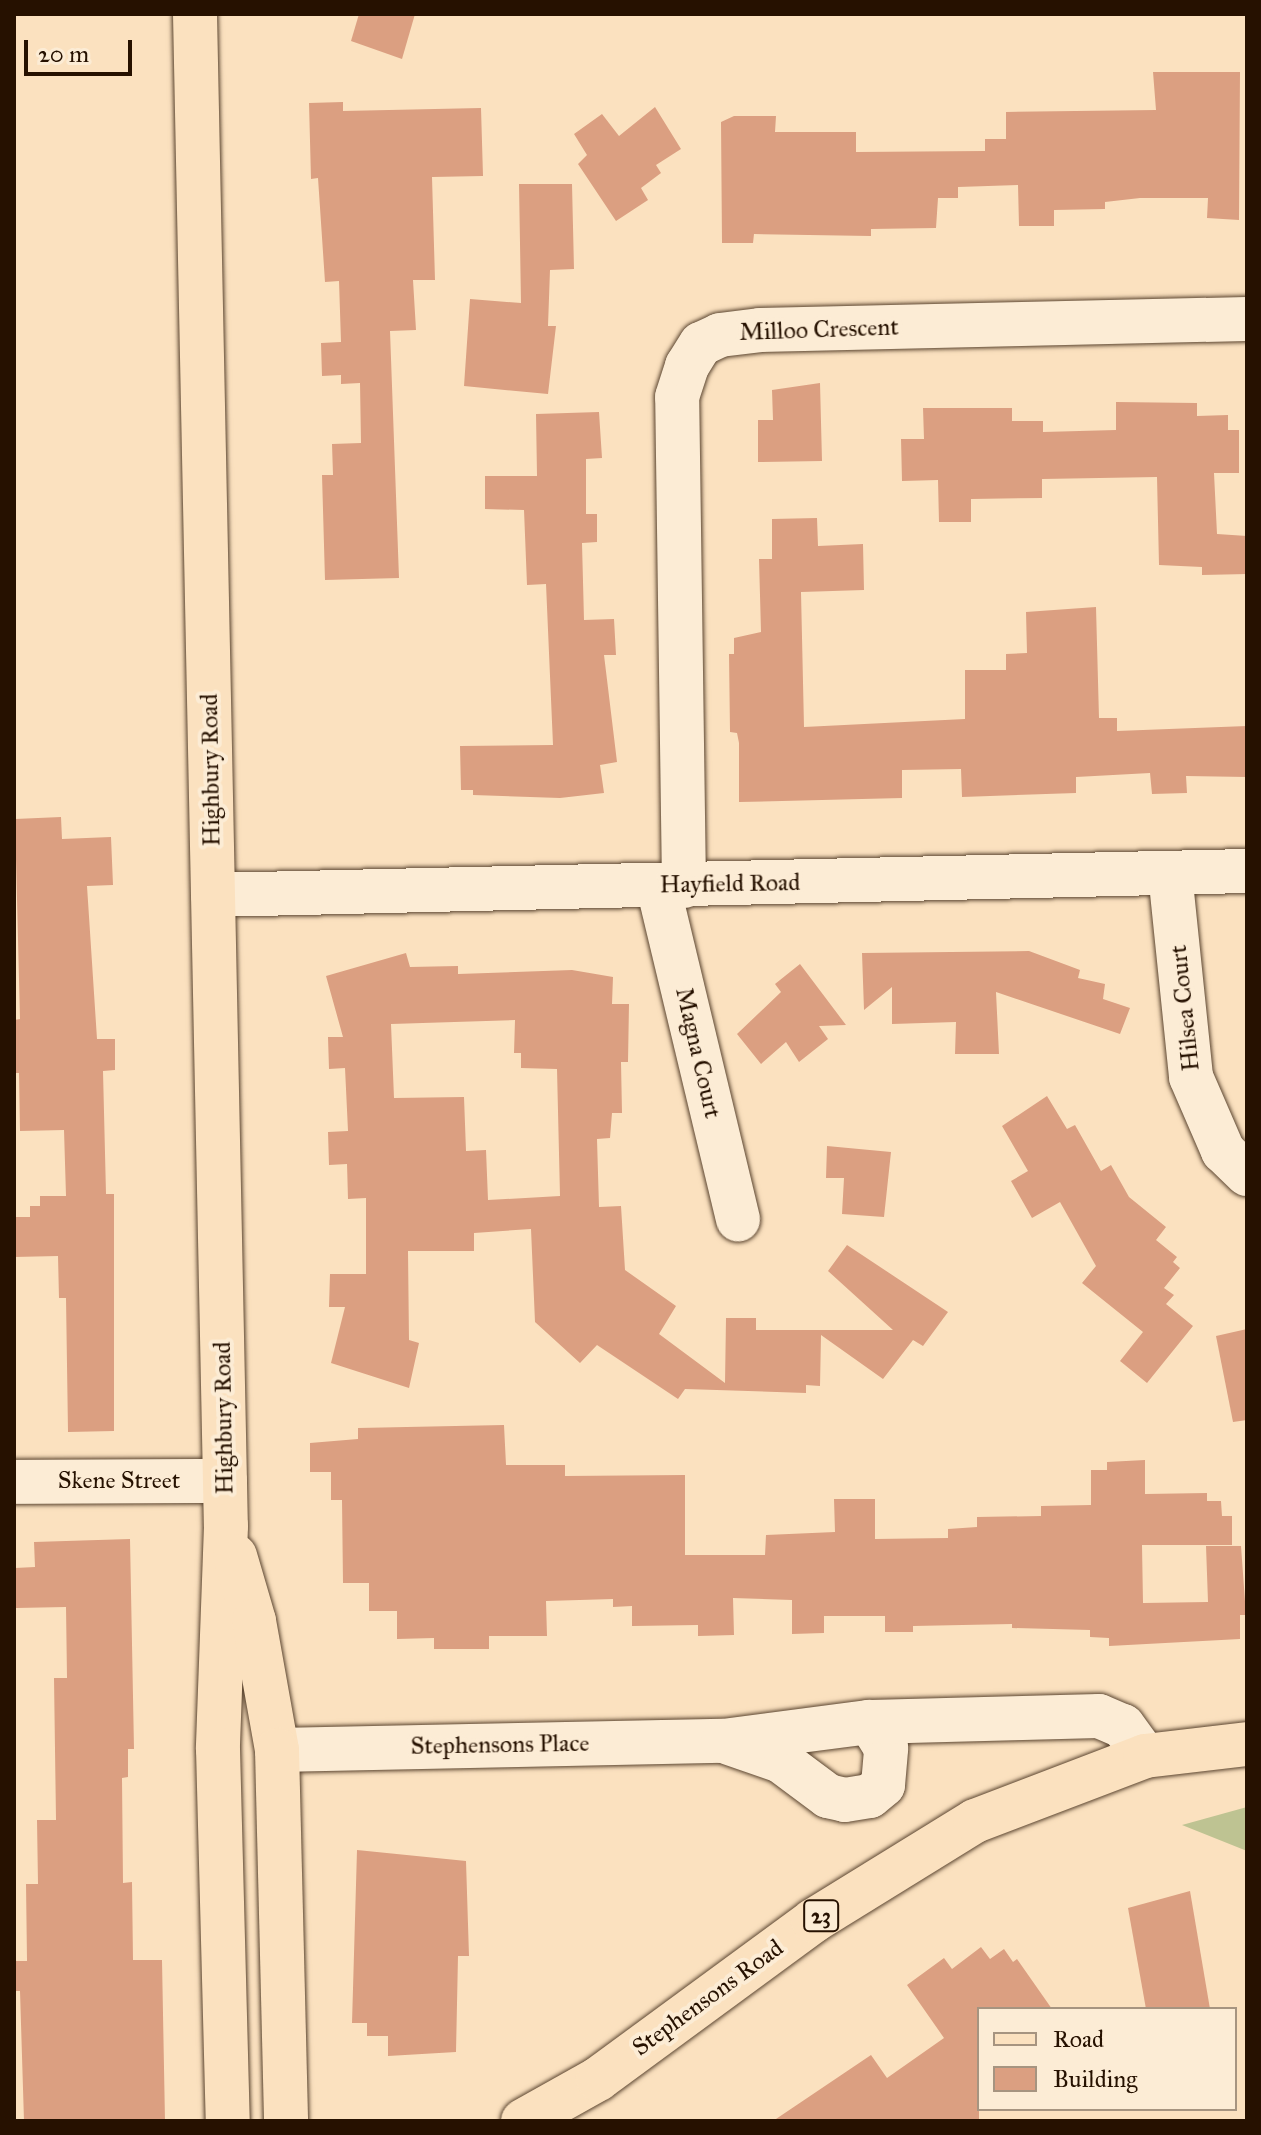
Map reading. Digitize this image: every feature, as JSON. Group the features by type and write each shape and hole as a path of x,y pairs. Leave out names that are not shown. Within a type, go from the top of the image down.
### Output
{"main road":[{"name":"Highbury Road","path":"195,14 226,1526 218,1749 228,2121"},
{"name":"Highbury Road","path":"226,1526 254,1621 277,1750 286,2121"},
{"name":"Stephensons Road","path":"523,2121 598,2079 813,1921 975,1821 1145,1756 1247,1744"},
{"path":"218,1749 277,1750"}],"street":[{"name":"Milloo Crescent","path":"671,886 677,397 701,344 720,335 760,330 1247,319"},
{"name":"Hayfield Road","path":"213,895 1247,871"},
{"name":"Hilsea Court","path":"1170,873 1191,1077 1223,1151 1247,1174"},
{"name":"Magna Court","path":"671,886 738,1220"},
{"name":"Skene Street","path":"14,1482 225,1481"},
{"name":"Stephensons Place","path":"277,1750 723,1741 870,1722 1099,1716 1123,1726 1145,1756"},
{"name":"Stephensons Place","path":"723,1741 781,1761 828,1796 845,1800 870,1796 883,1785 886,1748 870,1722"}],"green space":[{"path":"1247,1807 1247,1851 1182,1825"}],"building":[{"path":"359,14 415,14 402,59 351,41"},
{"path":"1153,72 1240,72 1239,220 1207,218 1208,198 1140,198 1105,202 1105,209 1054,210 1054,226 1019,226 1018,185 958,187 958,198 938,198 936,228 871,229 871,236 754,234 753,243 722,243 721,122 734,116 776,116 775,132 856,132 856,152 985,151 985,139 1006,139 1006,112 1156,110"},
{"path":"343,102 343,111 481,108 483,176 432,177 435,280 413,280 416,330 390,331 399,578 325,580 322,475 333,475 332,444 361,443 360,383 341,384 341,375 322,376 321,343 341,342 339,281 325,282 318,178 311,179 309,103"},
{"path":"655,107 681,149 656,165 661,173 641,188 648,200 616,221 578,164 587,155 574,134 602,114 619,136"},
{"path":"519,184 572,184 574,269 550,270 548,326 556,326 548,394 464,386 470,299 521,303"},
{"path":"820,383 822,461 758,462 758,420 773,420 772,390"},
{"path":"1116,402 1197,403 1197,416 1228,415 1228,430 1239,430 1239,473 1214,473 1217,534 1247,536 1247,574 1202,575 1202,567 1159,565 1157,477 1042,479 1042,498 971,499 971,522 939,522 938,480 902,481 901,439 924,439 923,408 1012,408 1012,421 1043,421 1043,432 1116,430"},
{"path":"599,412 602,458 586,459 586,514 597,514 597,542 582,543 584,620 614,619 616,655 604,655 617,762 600,765 604,793 560,798 473,795 473,790 461,790 460,746 553,745 546,584 527,585 524,510 485,509 485,476 537,476 536,414"},
{"path":"817,518 818,546 863,544 864,590 801,592 804,727 965,719 965,670 1006,670 1006,654 1027,653 1026,612 1096,607 1099,718 1117,718 1117,731 1247,726 1247,777 1186,776 1187,793 1152,794 1150,773 1076,777 1076,793 962,797 961,769 902,770 902,798 739,802 739,743 737,733 730,732 729,654 734,654 734,638 761,632 759,559 772,559 772,519"},
{"path":"61,817 62,839 111,837 113,885 87,886 97,1039 115,1039 115,1070 103,1071 106,1194 114,1194 114,1431 68,1432 66,1298 59,1298 58,1256 14,1257 14,1217 30,1217 30,1206 40,1206 40,1196 66,1196 64,1130 20,1131 19,1073 14,1073 14,1020 20,1019 15,819"},
{"path":"1029,951 1080,970 1078,978 1105,984 1103,999 1130,1008 1120,1034 996,992 999,1054 955,1054 956,1022 892,1024 892,987 864,1010 862,953"},
{"path":"406,953 410,967 458,966 458,974 572,970 613,977 612,1004 629,1004 628,1062 621,1062 622,1113 612,1113 610,1138 597,1139 599,1207 621,1206 625,1270 676,1306 659,1334 725,1383 726,1318 756,1318 756,1330 893,1330 828,1271 847,1245 948,1312 923,1346 913,1340 883,1379 821,1335 820,1386 806,1385 806,1393 685,1389 678,1399 597,1345 580,1363 535,1322 531,1229 474,1233 474,1251 408,1251 409,1340 419,1343 409,1388 331,1363 345,1307 329,1307 330,1274 366,1274 366,1198 348,1199 347,1164 329,1165 328,1132 348,1131 345,1068 329,1069 328,1037 343,1037 326,976","holes":["515,1020 514,1053 521,1053 521,1068 557,1069 560,1196 488,1200 486,1150 466,1151 464,1097 394,1098 391,1024"]},
{"path":"800,964 846,1025 819,1026 828,1039 799,1062 786,1042 761,1064 737,1034 781,992 775,984"},
{"path":"1047,1096 1067,1129 1075,1125 1101,1171 1111,1165 1129,1197 1166,1227 1156,1240 1177,1257 1173,1262 1180,1268 1164,1288 1174,1295 1166,1304 1193,1326 1147,1383 1120,1361 1143,1332 1082,1283 1096,1266 1060,1202 1032,1218 1011,1181 1028,1171 1002,1126"},
{"path":"827,1146 891,1152 884,1217 842,1214 844,1178 826,1178"},
{"path":"1247,1329 1247,1420 1233,1422 1216,1336"},
{"path":"504,1425 506,1465 565,1465 565,1476 685,1475 685,1555 765,1555 766,1535 835,1532 834,1499 875,1499 875,1539 948,1538 948,1529 977,1527 977,1517 1041,1516 1041,1506 1091,1505 1091,1470 1107,1470 1107,1462 1145,1460 1145,1494 1207,1493 1207,1501 1221,1501 1222,1516 1232,1516 1232,1545 1142,1545 1143,1603 1208,1602 1206,1546 1241,1546 1246,1615 1240,1615 1240,1639 1109,1646 1109,1638 1090,1637 1090,1630 1012,1628 1012,1624 913,1626 913,1632 885,1632 885,1616 824,1616 824,1633 792,1634 792,1600 733,1598 734,1635 698,1636 698,1625 632,1626 632,1606 613,1607 613,1599 546,1601 547,1636 489,1636 489,1649 434,1649 434,1638 397,1639 397,1611 369,1611 369,1583 343,1583 342,1500 331,1500 331,1472 310,1472 310,1443 358,1439 358,1428"},
{"path":"130,1539 134,1749 128,1749 128,1777 122,1778 123,1883 132,1882 133,1960 162,1960 165,2121 24,2121 20,1991 14,1991 14,1961 27,1961 26,1884 38,1884 37,1820 56,1820 54,1678 67,1678 66,1607 16,1608 15,1568 35,1567 34,1542"},
{"path":"357,1850 466,1861 469,1956 458,1956 456,2052 388,2056 388,2036 367,2036 367,2023 352,2023"},
{"path":"1190,1891 1210,2007 1146,2007 1128,1908"},
{"path":"981,1947 990,1959 1004,1949 1013,1962 1017,1959 1051,2007 977,2007 979,2121 773,2121 871,2055 887,2078 944,2038 907,1985 944,1958 952,1969"}]}
